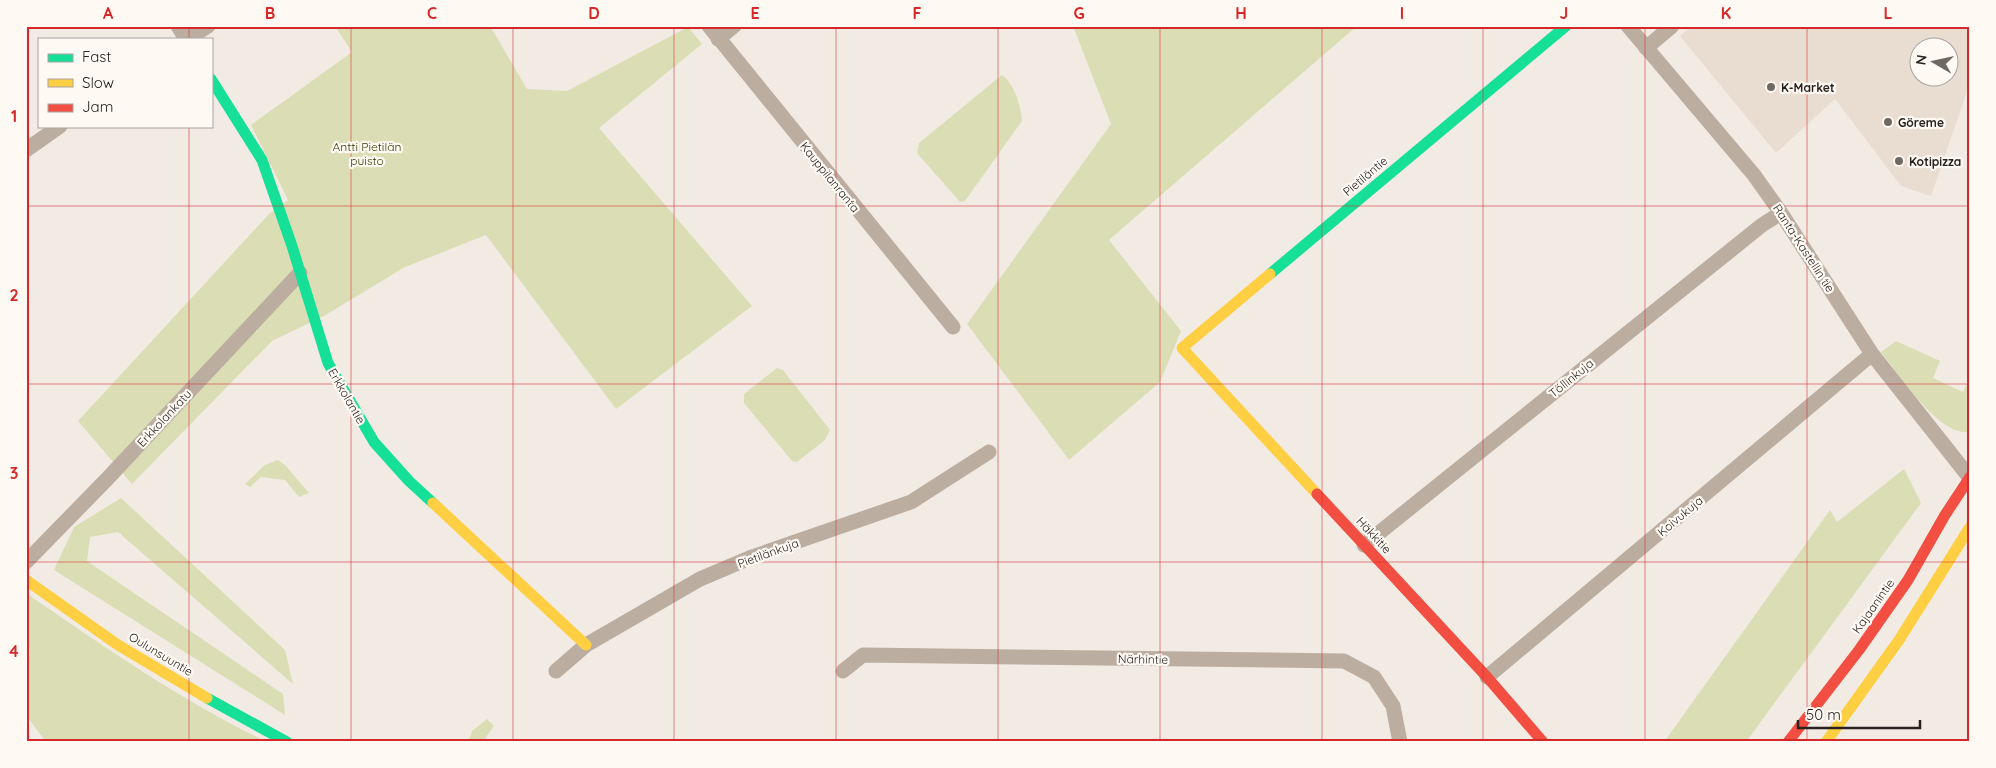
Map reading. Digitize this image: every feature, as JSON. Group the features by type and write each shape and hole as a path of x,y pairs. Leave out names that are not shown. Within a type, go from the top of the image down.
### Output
{"street":[{"path":"178,26 186,38"},
{"path":"189,38 208,26"},
{"name":"Kauppilanranta","path":"709,26 952,327"},
{"path":"718,39 734,26"},
{"name":"Pietiläntie","path":"1182,348 1566,26"},
{"name":"Ranta-Kastellin tie","path":"1628,26 1754,175 1781,213 1872,354 1970,478"},
{"path":"1646,48 1672,26"},
{"name":"Erkkolantie","path":"212,81 262,160 328,363 374,442 410,481 586,645"},
{"path":"26,150 57,128"},
{"name":"Töllinkuja","path":"1364,545 1762,225 1781,213"},
{"name":"Erkkolankatu","path":"26,562 108,478 300,273"},
{"name":"Häkkitie","path":"1182,348 1487,677 1543,742"},
{"name":"Koivukuja","path":"1487,677 1872,354"},
{"name":"Pietilänkuja","path":"556,671 586,645 700,579 752,557 911,502 989,452"},
{"name":"Kajaanintie","path":"1788,742 1859,650 1908,580 1945,515 1970,478"},
{"path":"1826,742 1899,640 1970,527"},
{"name":"Oulunsuuntie","path":"26,580 118,645 248,722 287,742"},
{"name":"Närhintie","path":"843,670 863,655 1344,661 1374,677 1393,706 1400,742"}],"shaded area":[{"path":"1692,26 1966,26 1970,45 1970,83 1931,196 1901,186 1835,99 1776,153 1680,36"}],"green space":[{"name":"Antti Pietilän puisto","path":"335,26 490,26 527,89 567,91 688,27 702,44 599,128 752,306 616,409 486,235 405,267 324,316 272,341 132,484 78,421 269,214 288,200 251,125 352,52"},
{"path":"1073,26 1357,26 1109,240 1181,331 1160,382 1069,460 967,324 1111,124"},
{"path":"1002,75 1010,83 1016,95 1022,121 965,201 960,202 917,153 919,143"},
{"path":"1896,341 1940,361 1933,378 1963,392 1970,377 1970,432 1958,431 1946,425 1933,415 1909,388 1881,352"},
{"path":"777,368 783,370 830,430 825,440 797,462 792,461 744,403 744,394"},
{"path":"278,460 285,465 309,493 299,497 285,480 261,477 250,487 245,484 265,465"},
{"path":"1904,469 1921,503 1746,742 1664,742 1830,510 1837,522"},
{"path":"121,498 285,650 293,684 118,532 90,537 87,561 283,694 285,715 54,570 74,527"},
{"path":"26,593 174,691 267,742 226,742 222,740 217,742 46,742 26,715"},
{"path":"487,719 494,726 486,737 485,742 468,742 472,731"}],"traffic: fast":[{"path":"1270,274 1566,26"},
{"path":"212,81 262,160 292,246 328,363 374,442 409,481 433,503"},
{"path":"207,698 287,742"}],"traffic: slow":[{"path":"1270,274 1182,348 1317,494"},
{"path":"433,503 586,645"},
{"path":"1826,742 1899,640 1970,527"},
{"path":"26,580 118,645 207,698"}],"traffic: jam":[{"path":"1788,742 1859,650 1908,580 1945,515 1970,477"},
{"path":"1317,494 1487,677 1543,742"}],"place":[{"name":"K-Market","path":"1771,87"},
{"name":"Göreme","path":"1888,122"},
{"name":"Kotipizza","path":"1899,161"}]}
